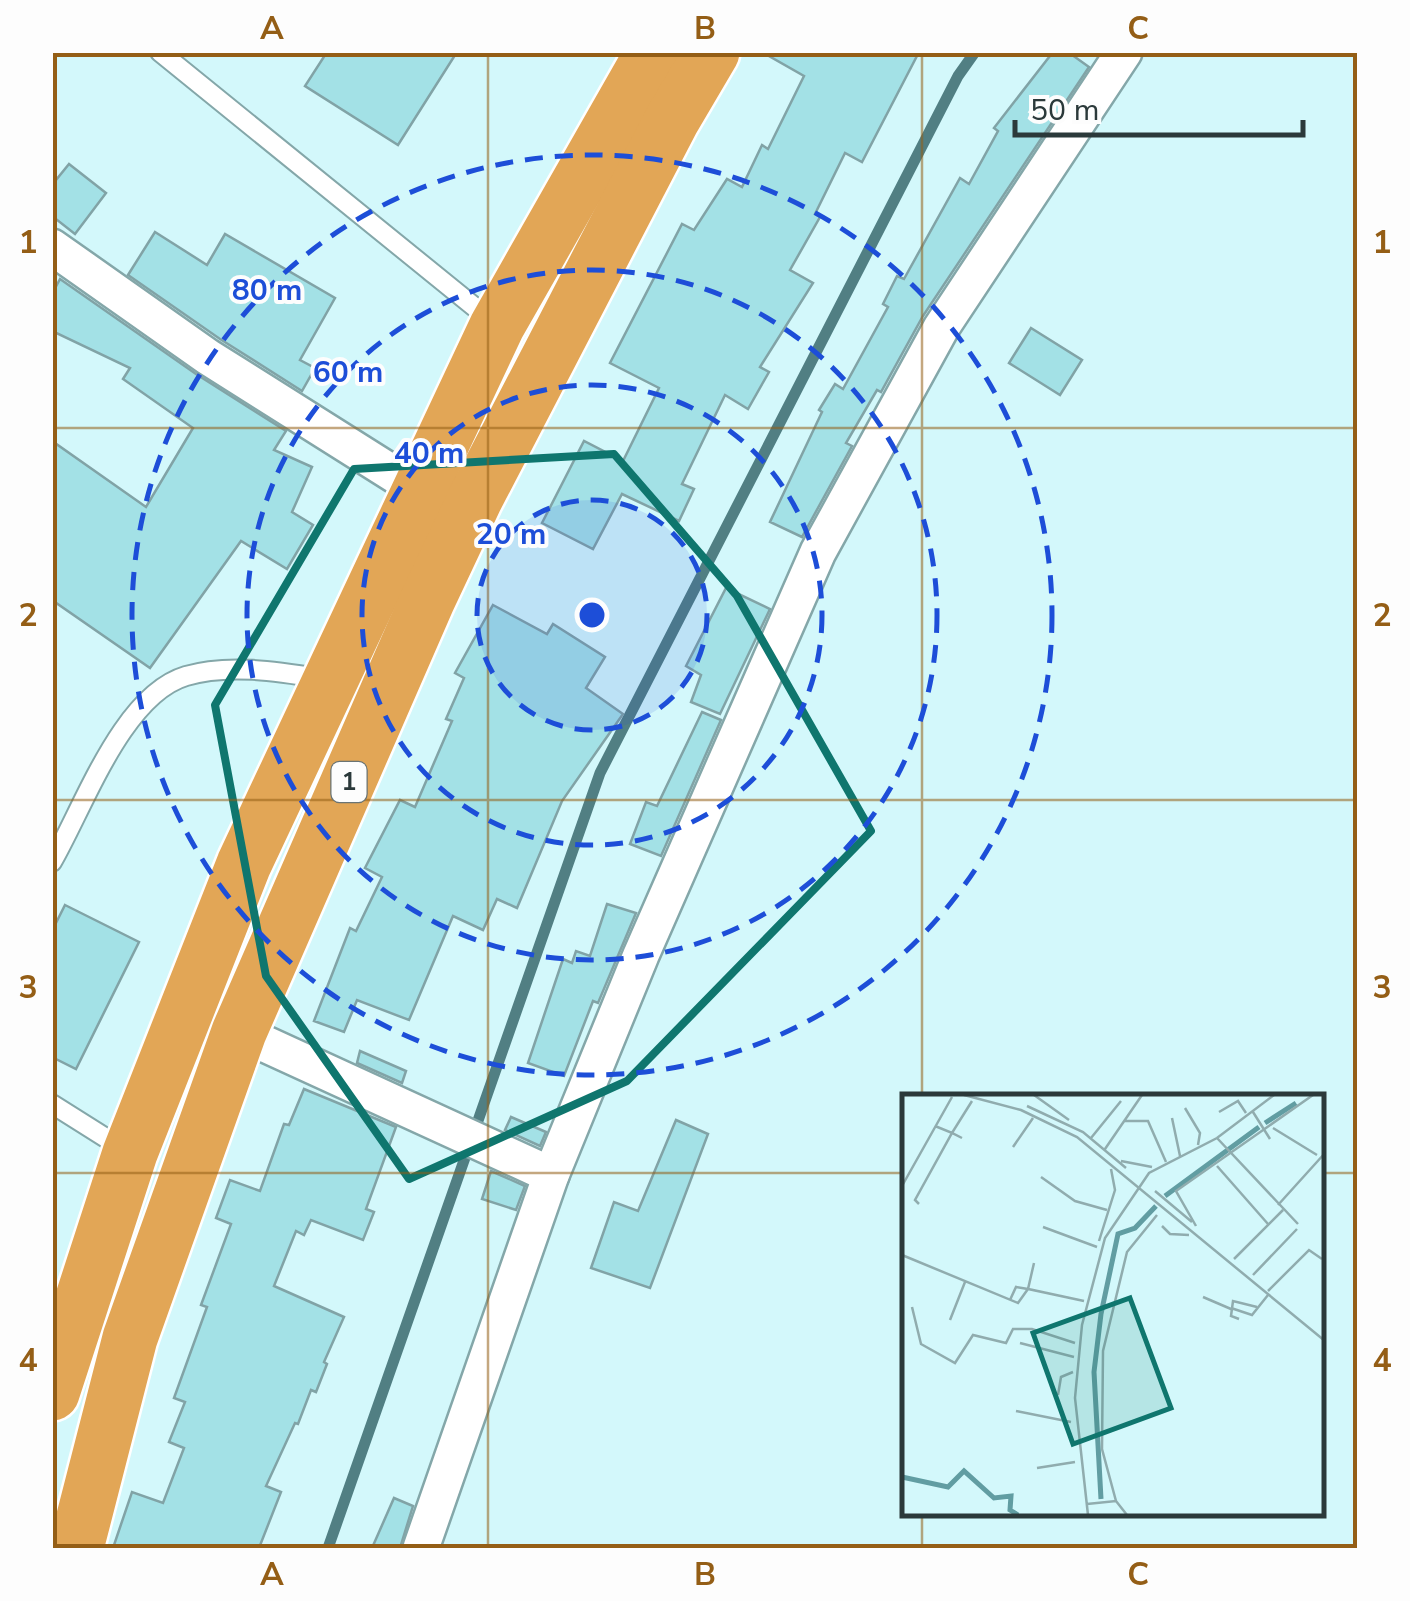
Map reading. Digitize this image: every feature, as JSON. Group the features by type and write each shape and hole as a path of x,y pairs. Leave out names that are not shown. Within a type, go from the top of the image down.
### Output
{"highway":[{"name":"1","path":"52,1393 70,1314 96,1256 130,1153 244,864 497,326 653,52"},
{"name":"1","path":"76,1548 130,1338 239,1032 475,500 672,120 712,52"},
{"path":"296,753 350,779"},
{"path":"96,1256 152,1276"}],"street":[{"path":"421,1548 552,1176 641,955 818,552 941,328 1124,52"},
{"path":"52,246 208,357 419,490"},
{"path":"239,1032 552,1176"}],"lane":[{"path":"160,52 497,326"},
{"path":"52,862 124,730 161,689 184,677 217,671 330,679"},
{"path":"52,1104 130,1153"}],"highlighted area":[{"path":"614,454 737,596 871,831 627,1081 409,1179 266,976 215,705 354,469"}],"building":[{"path":"327,52 457,52 398,145 305,86"},
{"path":"762,52 919,52 862,162 845,153 815,214 820,217 790,270 813,283 760,367 769,372 748,409 725,395 682,484 694,489 679,521 622,494 593,549 542,523 584,441 623,461 659,388 610,363 682,224 694,230 727,179 742,187 762,145 768,149 804,76"},
{"path":"1053,52 1068,52 1089,67 923,316 881,392 877,390 846,443 852,446 802,537 770,522 822,412 819,410 835,384 843,389 888,307 883,304 897,276 904,279 960,178 969,184 998,131 994,128"},
{"path":"69,164 106,193 75,234 52,216 52,185"},
{"path":"155,232 207,265 225,234 335,298 300,360 315,368 302,391 128,275"},
{"path":"60,279 286,431 274,450 312,467 292,512 313,525 287,569 241,541 150,668 52,600 52,441 146,507 193,428 123,379 130,368 52,331 52,294"},
{"path":"1031,328 1082,360 1060,395 1009,363"},
{"path":"726,588 770,609 720,714 691,702 701,675 686,666"},
{"path":"493,605 547,634 553,624 605,657 586,688 623,714 562,801 517,908 497,899 483,930 453,916 409,1020 357,1000 344,1032 314,1021 350,928 356,931 382,877 365,868 400,800 415,807 452,721 446,719 464,678 455,673"},
{"path":"702,712 721,720 661,856 630,844 646,802 657,806"},
{"path":"607,904 636,913 598,1003 593,1001 564,1076 528,1063 563,959 572,963 576,951 590,956"},
{"path":"65,905 139,942 76,1069 52,1057 52,931"},
{"path":"360,1051 406,1071 402,1083 357,1063"},
{"path":"304,1089 396,1127 366,1209 374,1212 363,1240 311,1220 304,1235 296,1231 274,1286 344,1317 316,1392 311,1390 266,1486 281,1492 259,1548 113,1548 132,1492 163,1503 184,1448 169,1442 185,1402 174,1398 207,1307 201,1305 231,1224 216,1218 230,1180 260,1191 284,1124 289,1125"},
{"path":"511,1117 546,1132 540,1146 505,1130"},
{"path":"676,1120 708,1134 650,1288 591,1268 614,1202 638,1211"},
{"path":"491,1171 525,1186 516,1210 482,1199"},
{"path":"394,1498 413,1506 400,1548 372,1548"}],"waterway":[{"path":"328,1548 600,773 958,76 975,52"}]}
